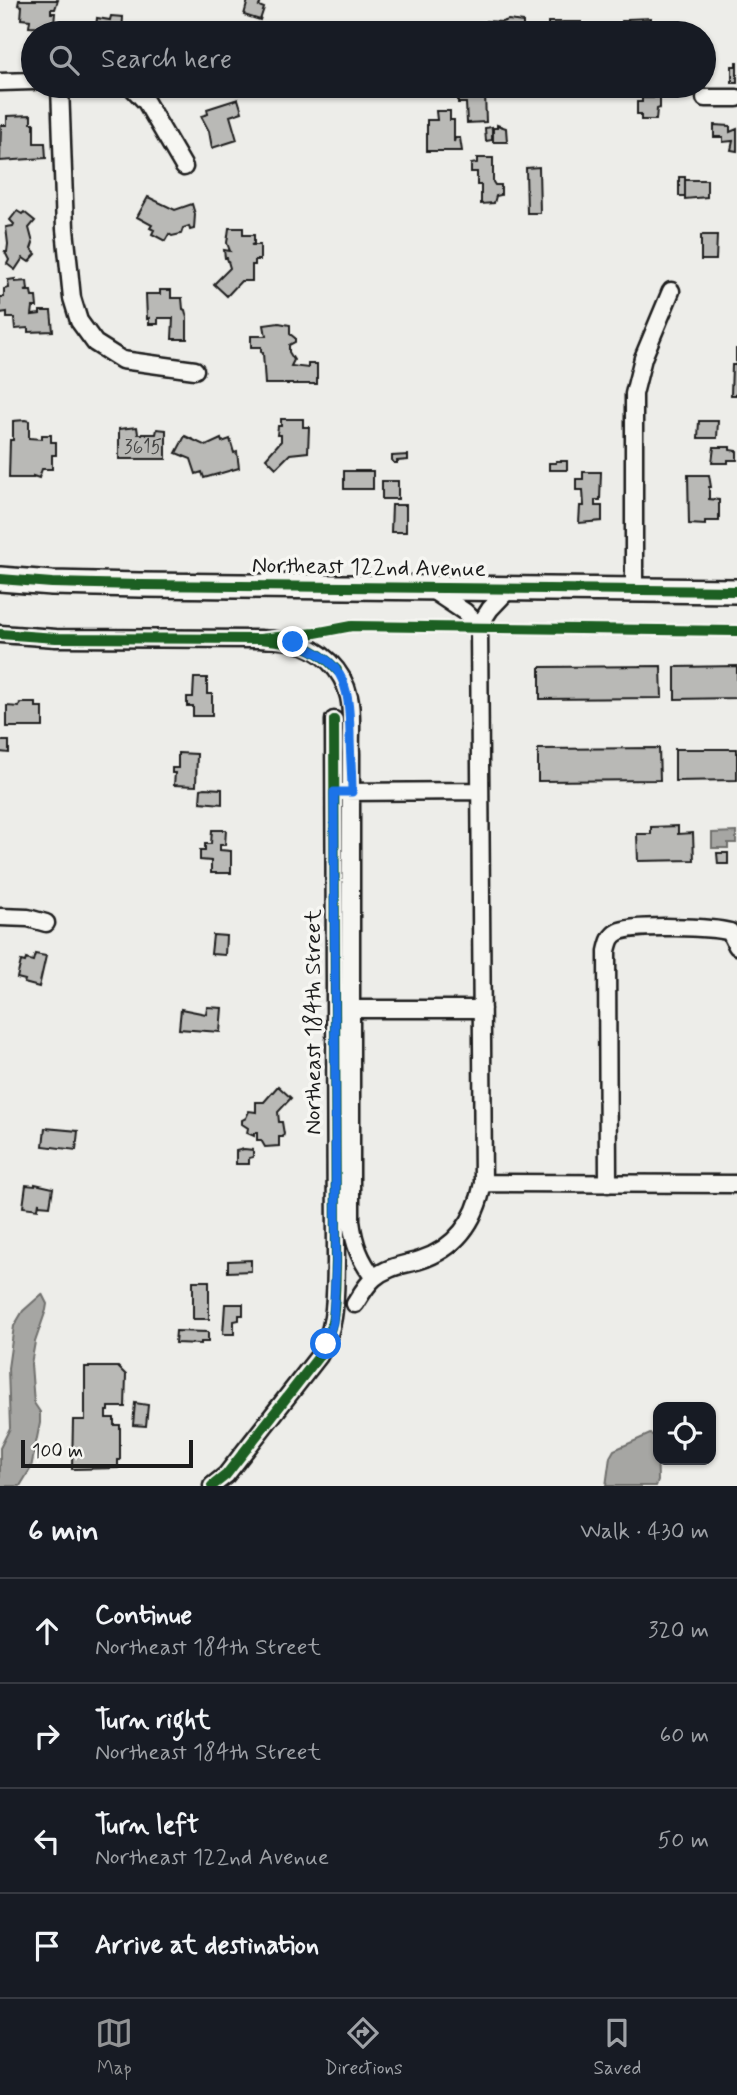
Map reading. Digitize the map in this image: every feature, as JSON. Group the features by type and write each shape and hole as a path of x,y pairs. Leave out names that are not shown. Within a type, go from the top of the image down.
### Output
{"highway":[{"name":"Northeast 122nd Avenue","path":"0,579 102,584 737,591"}],"street":[{"path":"0,82 21,81"},
{"path":"60,98 62,183 69,272 72,298 79,321 85,332 103,349 122,360 195,370"},
{"path":"142,98 184,167"},
{"path":"705,98 737,98"},
{"path":"634,589 634,394 643,358 671,291"},
{"path":"429,588 465,612 479,626"},
{"path":"355,1304 374,1278 396,1266 433,1255 458,1237 475,1213 483,1183 479,626 490,609 510,589"},
{"name":"Northeast 184th Street","path":"0,634 56,638 260,639 293,642 325,657 337,670 345,684 349,700 352,792 351,1221 362,1263 374,1278"},
{"name":"Northeast 184th Street","path":"212,1486 226,1475 319,1356 333,1322 336,1262 334,720"},
{"path":"334,792 480,791"},
{"path":"0,916 28,918 46,923"},
{"path":"608,1184 609,941 615,934 629,928 711,928 733,939"},
{"path":"351,1009 482,1009"},
{"path":"483,1183 737,1185"}],"shaded area":[{"path":"736,832 736,843 728,843 728,848 712,848 712,833"},
{"path":"42,1294 47,1304 31,1364 34,1403 40,1412 40,1423 31,1468 20,1486 0,1486 0,1448 10,1428 8,1368 14,1326 23,1311"},
{"path":"650,1434 653,1435 653,1465 658,1465 656,1486 606,1486 610,1457 614,1450"}],"building":[{"path":"19,0 58,0 55,9 51,9 51,13 55,13 54,21 21,19 22,6 18,5"},
{"path":"248,0 262,0 259,6 264,8 260,20 244,15"},
{"path":"111,16 123,17 123,21 97,21 97,18 110,20"},
{"path":"651,18 651,21 628,21"},
{"path":"736,62 737,83 732,83 732,66 736,66"},
{"path":"458,98 485,98 486,122 467,123 466,103 458,103"},
{"path":"642,98 660,98 656,120 641,120 641,114 637,114 637,102 642,102"},
{"path":"238,99 242,112 230,116 237,140 212,148 209,131 201,116 208,114 207,109"},
{"path":"436,111 450,111 450,120 454,120 454,142 455,138 460,138 462,151 427,151 427,120 437,120"},
{"path":"31,115 31,123 34,123 34,143 45,143 46,158 0,161 1,125 7,125 7,116"},
{"path":"497,125 506,128 507,142 493,142 493,128 497,128"},
{"path":"714,125 730,126 730,132 737,129 737,151 731,150 733,141 723,142 723,137 714,137"},
{"path":"492,127 492,140 486,141 485,128"},
{"path":"477,158 493,158 493,182 495,185 501,185 501,195 496,196 494,203 481,204 481,185 477,185 477,172 471,172 471,164 477,163"},
{"path":"539,167 540,213 527,213 526,168"},
{"path":"679,177 685,177 685,196 679,196"},
{"path":"685,180 707,180 707,197 685,199"},
{"path":"148,197 175,210 192,204 195,214 194,229 190,230 189,226 183,228 181,234 169,234 165,241 152,234 152,225 137,217"},
{"path":"17,211 22,214 24,212 35,221 29,228 33,243 31,249 36,254 29,262 23,258 15,270 7,264 9,260 5,252 8,244 6,227 13,226 10,220"},
{"path":"229,228 243,228 243,235 254,235 254,244 251,245 260,245 260,260 255,260 255,265 252,265 252,281 241,281 227,296 214,284 230,268 224,250 230,251 227,243"},
{"path":"701,235 717,235 716,260 701,260"},
{"path":"15,279 15,282 27,281 28,290 25,291 31,291 32,297 36,297 37,307 33,307 32,315 40,314 40,311 51,311 53,331 28,332 28,328 15,329 14,318 7,318 7,312 0,313 0,297 4,297 4,289 9,288 8,280"},
{"path":"160,290 171,290 171,298 182,298 187,318 187,339 172,339 173,318 158,318 158,324 149,324 146,294 160,294"},
{"path":"264,325 290,325 290,334 295,338 295,342 289,345 289,352 294,360 291,366 308,368 308,364 317,364 317,384 265,384 263,353 261,347 251,347 251,336 266,336"},
{"path":"736,348 737,395 731,395 732,365 736,365"},
{"path":"281,419 303,419 303,427 309,427 308,452 290,454 276,468 266,458 281,441 281,435 277,435"},
{"path":"13,421 29,421 29,438 42,439 42,435 51,435 51,442 56,442 56,455 52,455 52,469 42,469 39,478 9,478"},
{"path":"699,421 718,421 717,438 698,438"},
{"path":"137,427 138,434 156,434 157,429 166,430 166,459 119,459 119,429"},
{"path":"185,436 206,446 221,439 222,442 230,439 234,453 237,452 239,468 204,478 202,472 196,474 191,459 176,453"},
{"path":"714,447 730,447 730,450 737,451 737,460 712,463"},
{"path":"408,455 408,460 394,463 392,460 392,456"},
{"path":"567,461 567,470 549,470 549,463"},
{"path":"344,471 373,471 373,489 344,489"},
{"path":"583,472 601,472 600,500 595,500 595,506 602,506 602,521 579,523 580,506 584,506 583,490 576,490 576,479 583,479"},
{"path":"688,475 709,475 709,499 719,500 719,521 705,521 705,525 689,524"},
{"path":"382,481 398,481 398,499 382,499"},
{"path":"392,505 406,505 406,532 391,532"},
{"path":"661,666 662,698 540,699 540,667"},
{"path":"737,666 737,698 675,699 675,667"},
{"path":"194,678 207,678 207,694 212,694 212,716 193,716 193,706 187,706 187,697 193,697"},
{"path":"20,703 36,703 36,707 43,707 43,727 7,727 7,706 19,707"},
{"path":"0,741 9,741 9,753 0,752"},
{"path":"659,748 660,780 538,781 538,749"},
{"path":"675,749 737,749 737,780 675,781"},
{"path":"178,753 197,754 196,786 174,785 175,773 172,773 172,768 178,768"},
{"path":"201,789 222,789 222,804 200,802"},
{"path":"678,826 678,834 693,833 694,860 638,861 637,834 651,834 651,827"},
{"path":"212,830 226,830 225,845 220,845 220,850 231,851 231,873 211,873 211,861 200,860 200,850 205,850 205,844 211,844"},
{"path":"717,853 728,853 728,864 718,864"},
{"path":"213,935 226,936 225,955 211,954"},
{"path":"35,954 46,956 39,987 17,978 21,961 33,961"},
{"path":"207,1007 222,1008 220,1032 179,1029 181,1009 206,1014"},
{"path":"278,1086 291,1098 278,1112 284,1134 279,1137 279,1146 265,1147 261,1140 257,1140 257,1133 254,1133 254,1136 247,1133 248,1128 242,1124 242,1120 249,1111 256,1112 256,1102 264,1102"},
{"path":"45,1128 78,1131 76,1150 43,1146"},
{"path":"253,1150 253,1157 249,1158 249,1164 236,1164 236,1151"},
{"path":"26,1185 53,1188 50,1206 39,1205 39,1202 38,1209 23,1207"},
{"path":"251,1260 251,1271 228,1272 228,1261"},
{"path":"193,1281 209,1281 209,1319 193,1319"},
{"path":"225,1304 243,1304 243,1315 239,1315 239,1320 234,1321 234,1334 223,1334"},
{"path":"176,1331 208,1332 208,1342 175,1343"},
{"path":"85,1367 118,1367 126,1375 125,1407 109,1407 109,1411 106,1411 106,1418 114,1418 114,1425 120,1425 118,1468 72,1469 73,1420 85,1420"},
{"path":"135,1403 148,1405 146,1426 133,1425"}],"cycle path":[{"path":"0,579 140,585 737,591"},
{"path":"260,639 352,626 737,631"},
{"path":"0,634 56,638 272,640 293,643 311,650 337,670"},
{"path":"212,1486 226,1475 319,1356 332,1323 336,1262 334,720"}],"route":[{"path":"293,642 325,657 345,684 349,700 352,792 334,792 336,1262 333,1322 326,1344"}]}
